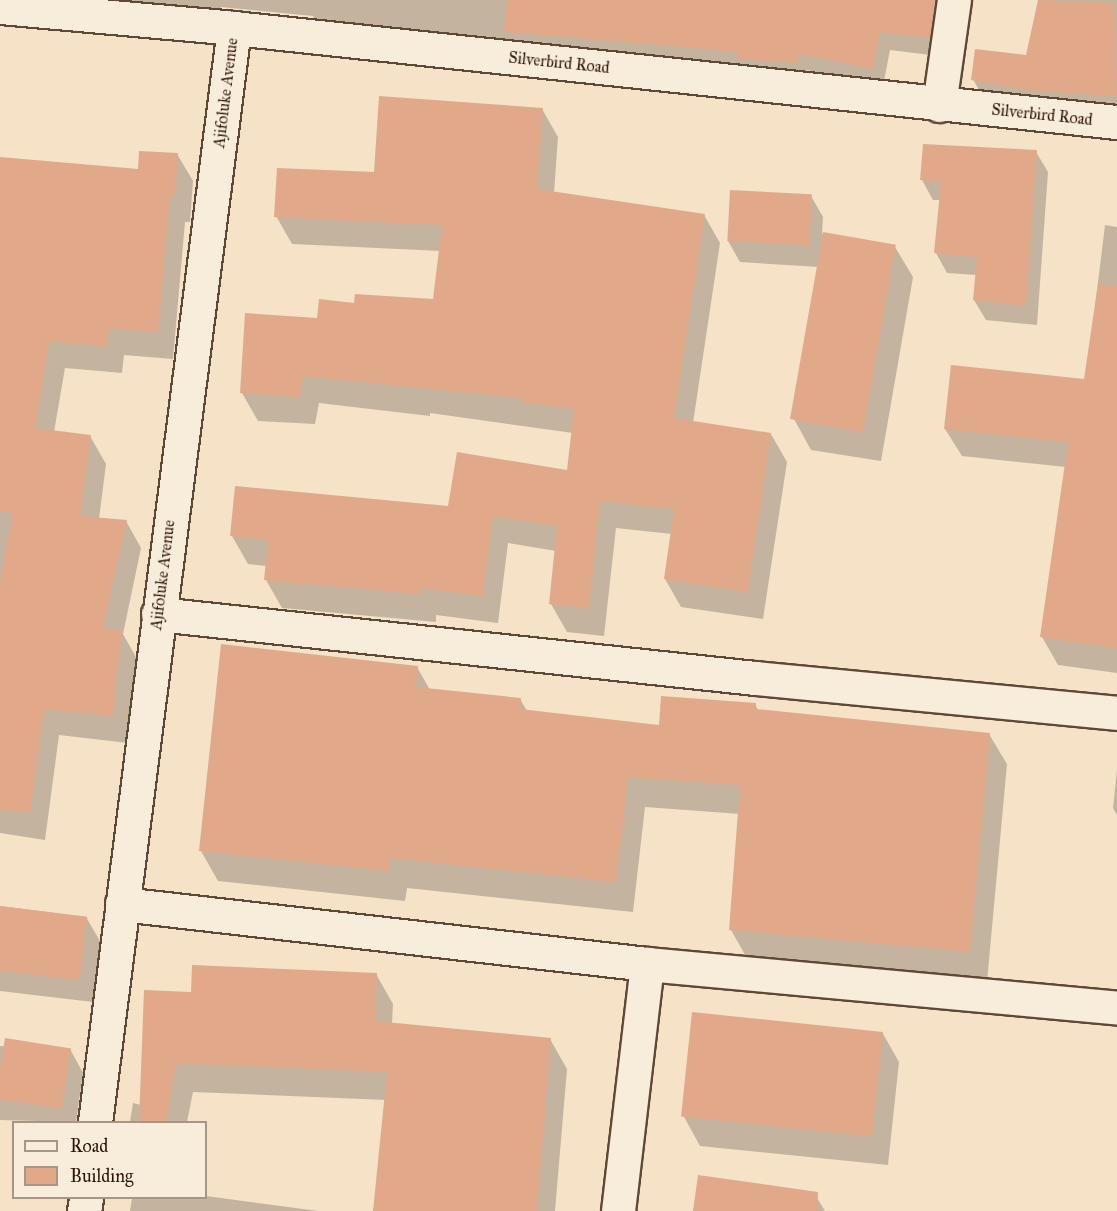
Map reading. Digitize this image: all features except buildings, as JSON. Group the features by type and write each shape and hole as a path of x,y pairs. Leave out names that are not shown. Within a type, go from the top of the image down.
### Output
{"street":[{"path":"939,105 954,0"},
{"name":"Silverbird Road","path":"0,7 234,28 939,105 1117,122"},
{"name":"Ajifoluke Avenue","path":"95,1121 234,28"},
{"path":"158,614 849,688 1117,712"},
{"path":"122,904 647,964 1117,1008"},
{"path":"618,1211 647,964"}]}
